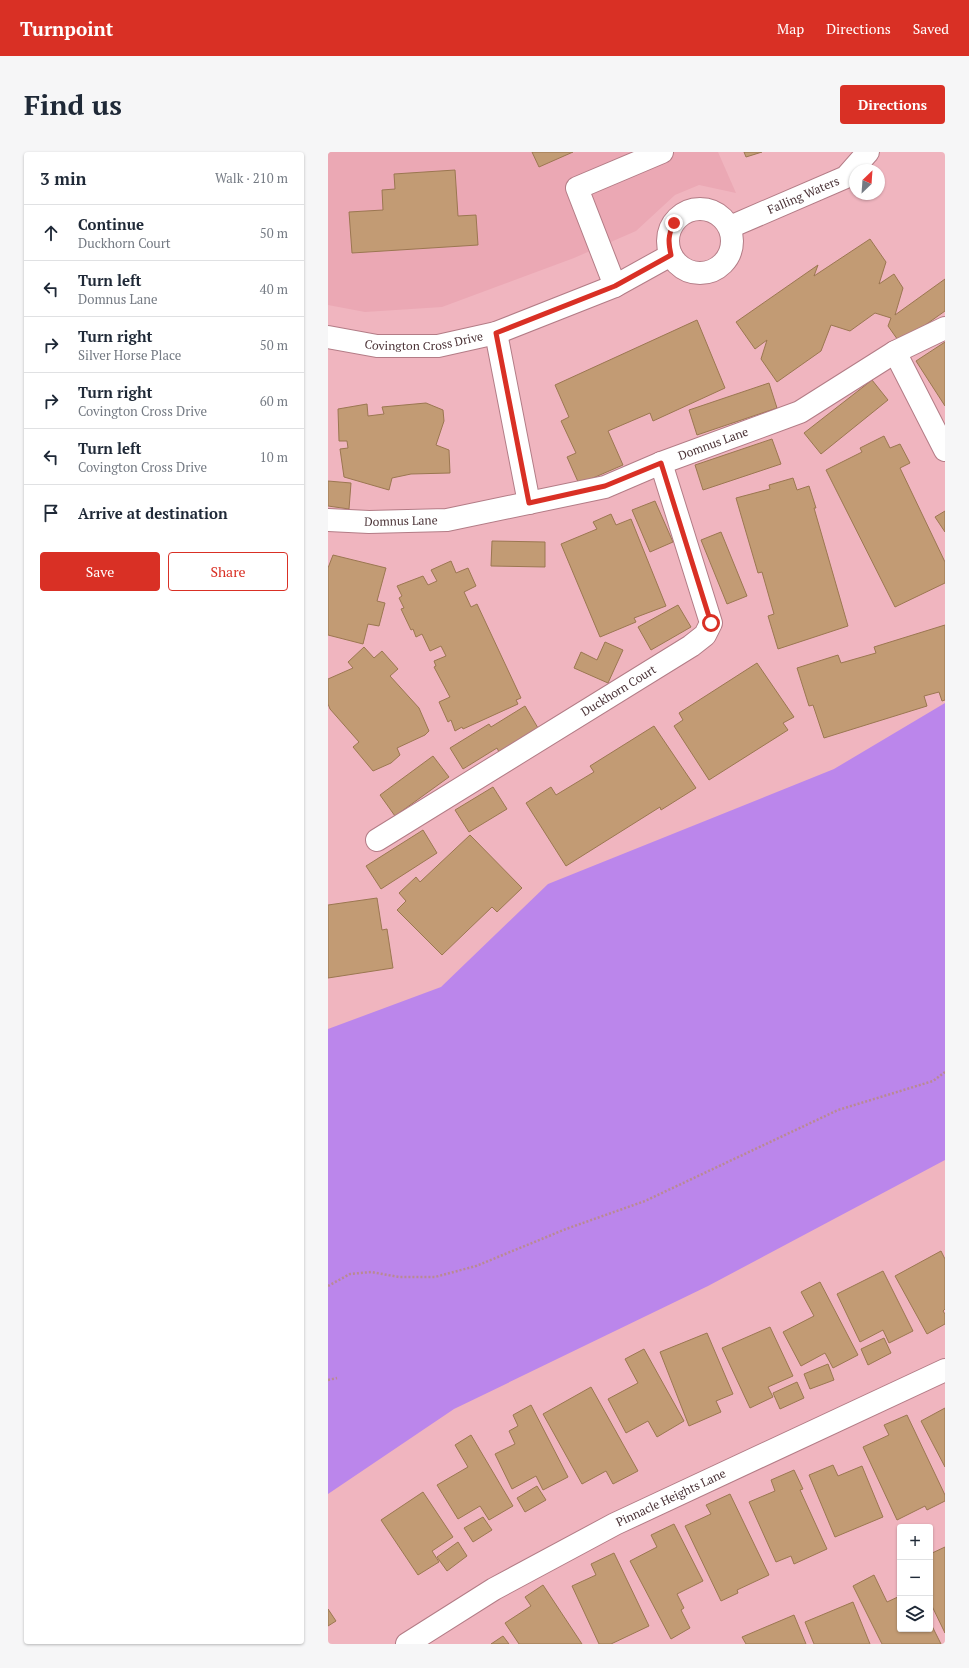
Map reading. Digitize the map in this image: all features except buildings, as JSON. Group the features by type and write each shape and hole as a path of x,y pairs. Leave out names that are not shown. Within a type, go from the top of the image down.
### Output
{"street":[{"path":"615,286 577,188 662,152"},
{"name":"Falling Waters","path":"730,227 846,177 868,152"},
{"path":"703,209 714,212 723,218 730,227 732,247 729,257 723,265 715,270 705,274 685,270 671,255 668,244 669,233 674,223 687,212 703,209"},
{"name":"Covington Cross Drive","path":"328,337 377,346 438,346 496,333 615,286 671,255"},
{"name":"Domnus Lane","path":"328,520 369,522 447,520 605,486 661,463 800,412 895,352 945,328"},
{"path":"496,333 529,503"},
{"path":"895,352 945,450"},
{"name":"Duckhorn Court","path":"377,840 691,646 705,635 711,623 661,463"},
{"name":"Pinnacle Heights Lane","path":"407,1644 494,1589 615,1524 945,1370"}],"path":[{"path":"328,1286 350,1274 371,1272 399,1277 435,1277 476,1266 566,1229 645,1201 838,1110 933,1081 945,1072"},
{"path":"328,1380 337,1378"}],"shaded area":[{"path":"328,152 718,152 736,193 699,185 675,195 636,231 574,258 442,307 365,312 328,305"},
{"path":"945,703 945,1160 708,1286 454,1409 328,1494 328,1029 441,987 548,884 834,769"}],"route":[{"path":"674,223 669,233 668,244 671,255 615,286 496,333 529,503 605,486 661,463 711,623"}]}
